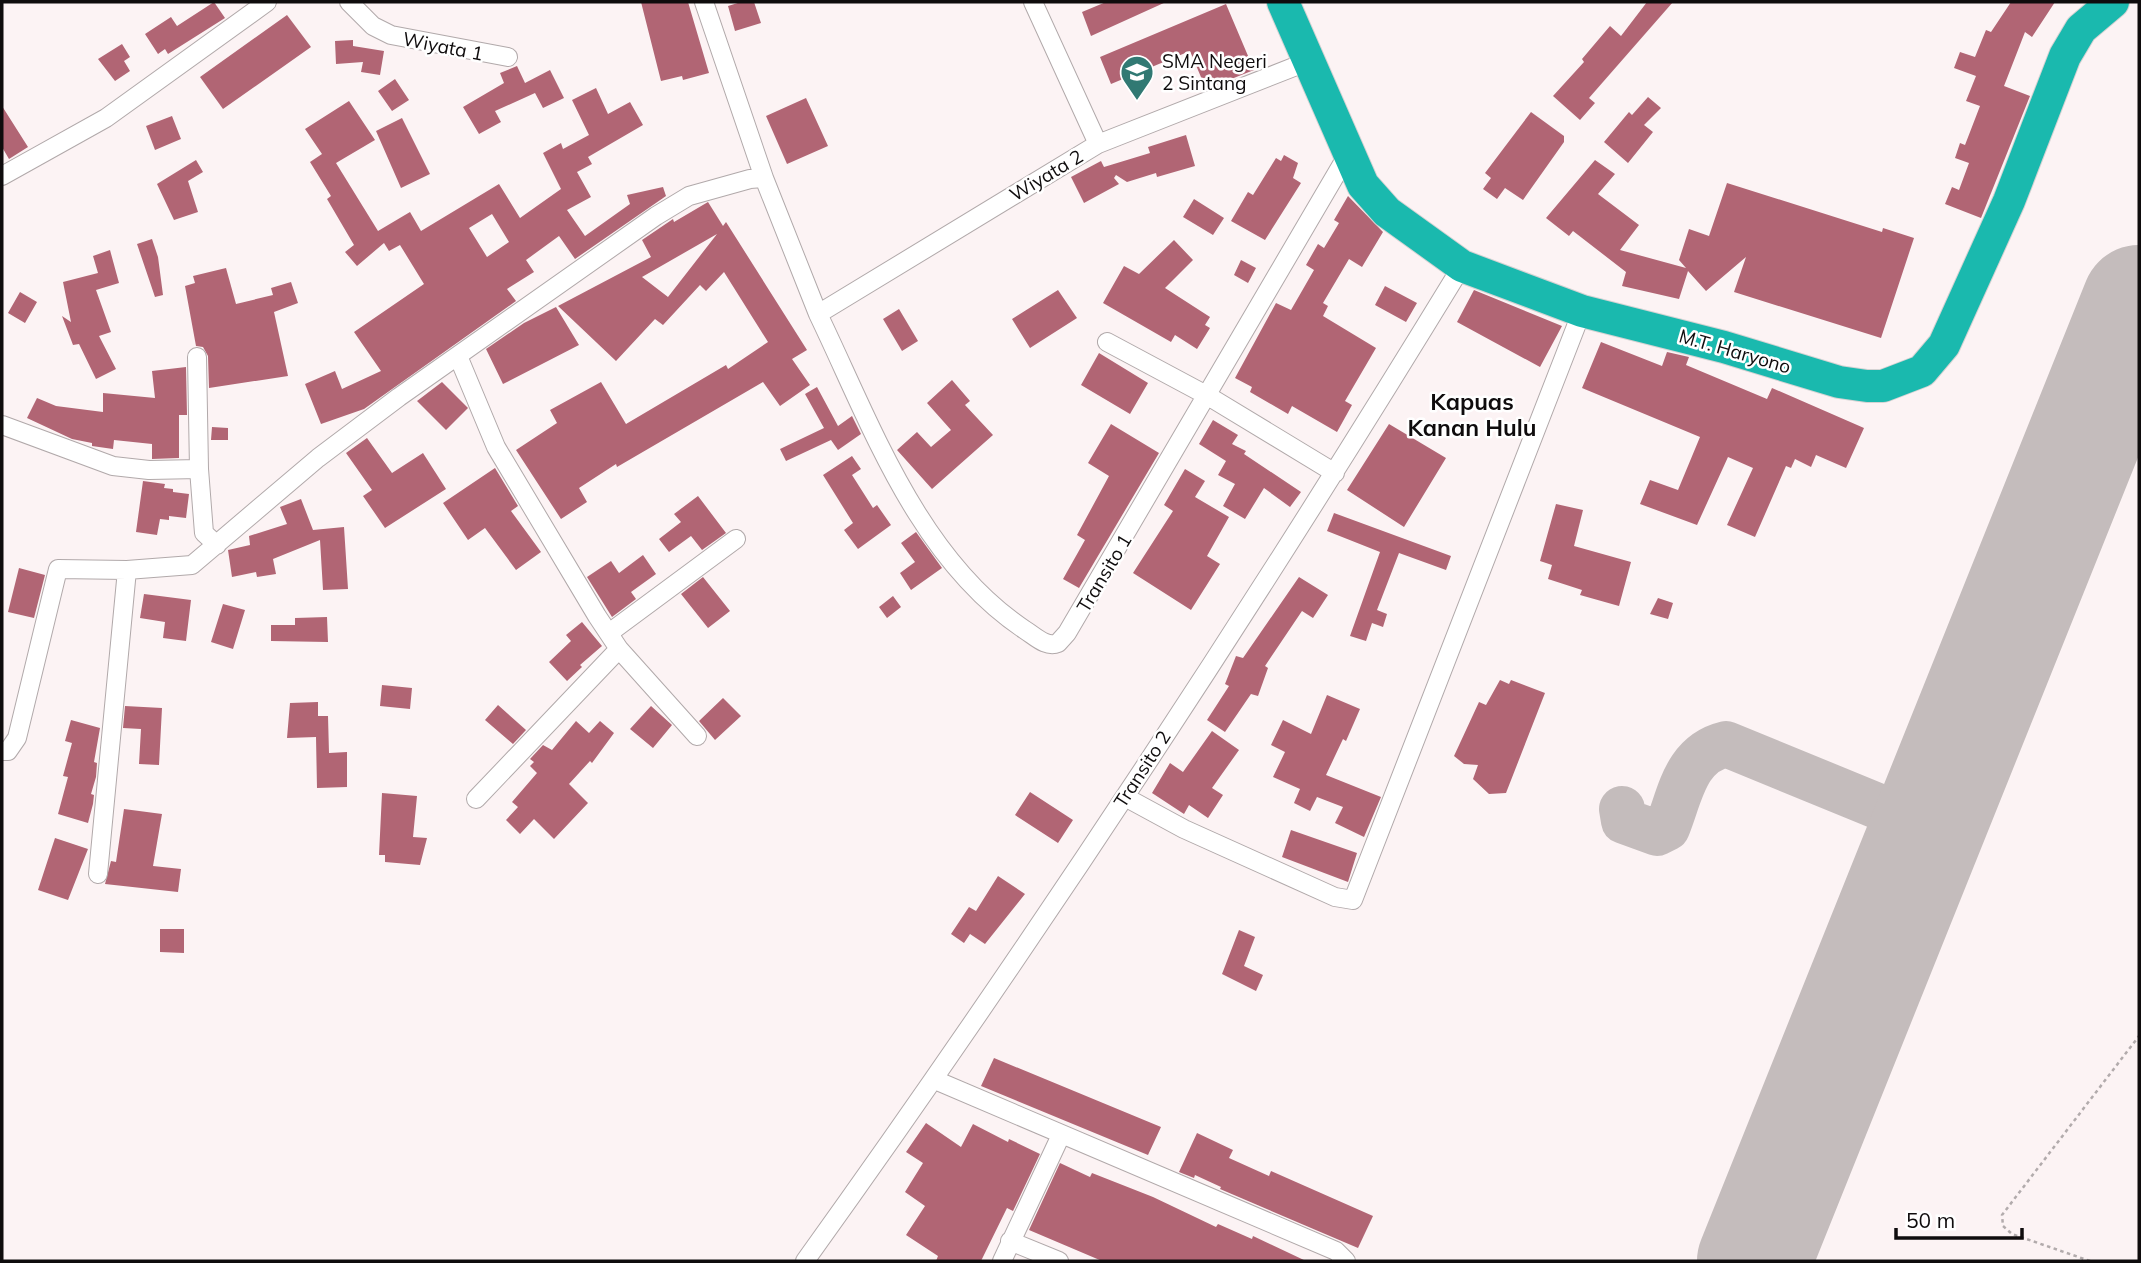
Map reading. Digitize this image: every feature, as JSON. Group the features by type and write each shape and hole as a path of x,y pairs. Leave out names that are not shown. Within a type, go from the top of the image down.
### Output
{"highway":[{"name":"M.T. Haryono","path":"1283,2 1348,155 1374,200 1422,239 1462,266 1582,311 1724,347 1839,382 1883,386 1922,371 1944,345 2009,201 2065,56 2081,29 2113,2"}],"street":[{"path":"2,176 106,118 267,2"},
{"name":"Wiyata 1","path":"349,2 373,26 391,35 508,57"},
{"path":"704,2 764,178 818,314"},
{"path":"1032,2 1098,144"},
{"name":"Wiyata 2","path":"818,314 1098,144 1309,61"},
{"name":"Transito 1","path":"818,314 903,493 968,581 992,606 1053,645 1058,643 1074,621 1348,155"},
{"path":"2,751 8,751 17,738 58,569 184,567 202,558 318,458 677,202 750,178 764,178"},
{"name":"Transito 2","path":"805,1261 935,1080 1125,797 1335,473 1462,266"},
{"path":"1125,797 1226,848 1335,897 1353,900 1582,311"},
{"path":"1107,342 1208,396 1335,473"},
{"path":"458,356 496,447 609,634 619,649 697,736"},
{"path":"197,357 199,469 204,533 217,545"},
{"path":"2,425 113,466 149,470 199,469"},
{"path":"609,634 736,539"},
{"path":"98,874 127,570"},
{"path":"476,799 619,649"},
{"path":"935,1080 1336,1251 1346,1261"},
{"path":"1002,1261 1061,1135"},
{"path":"1010,1241 1059,1261"}],"path":[{"path":"2090,1261 2012,1234 2003,1226 2002,1215 2139,1036"}],"building":[{"path":"214,2 225,18 168,54 165,49 158,54 145,34 171,17 177,26"},
{"path":"641,2 688,2 709,73 683,80 682,76 661,81"},
{"path":"754,2 761,23 735,31 728,6"},
{"path":"1106,2 1166,2 1091,36 1082,12"},
{"path":"1647,2 1673,2 1589,98 1595,103 1580,120 1553,96 1584,62 1582,59 1610,26 1621,36"},
{"path":"2011,2 2055,2 2032,37 2025,32 2004,86 2030,96 1981,218 1945,204 1952,187 1959,190 1969,163 1955,158 1960,143 1965,145 1980,106 1966,101 1976,76 1954,68 1960,52 1975,57 1986,30 1991,32"},
{"path":"1226,4 1254,70 1206,89 1190,51 1111,84 1100,57"},
{"path":"287,15 311,47 223,109 200,77"},
{"path":"353,40 353,46 384,51 380,75 361,72 363,62 336,64 335,41"},
{"path":"122,44 130,57 124,61 130,71 115,81 98,59"},
{"path":"517,66 525,83 550,70 564,98 543,108 535,93 495,111 501,122 479,134 463,107 504,83 500,73"},
{"path":"395,79 409,100 392,111 378,91"},
{"path":"596,88 608,114 630,102 643,125 588,157 592,164 577,172 591,197 567,210 585,236 630,204 627,195 663,187 666,196 575,259 559,236 526,260 534,272 507,289 516,301 364,409 321,424 305,384 335,371 342,389 381,371 354,332 424,284 400,245 389,251 384,243 357,266 345,252 354,245 327,199 331,196 310,162 322,154 305,129 349,101 375,140 336,163 378,231 410,212 421,231 499,184 520,218 561,189 543,153 561,143 563,149 589,135 572,100","holes":["492,214 509,242 487,257 469,228"]},
{"path":"1648,97 1661,108 1644,125 1653,132 1628,163 1604,142 1629,112 1632,115"},
{"path":"806,98 828,146 787,164 766,116"},
{"path":"2,106 28,147 9,159 2,147"},
{"path":"1531,112 1564,136 1564,142 1523,200 1505,188 1497,199 1483,189 1491,178 1485,173"},
{"path":"172,116 181,139 155,150 146,126"},
{"path":"402,118 430,174 401,188 376,131"},
{"path":"1186,135 1195,166 1157,177 1156,173 1127,182 1116,175 1114,178 1119,184 1084,203 1071,177 1101,161 1104,167 1150,153 1148,147"},
{"path":"1284,155 1298,163 1293,178 1301,183 1265,240 1231,221 1248,192 1253,195 1276,158 1281,161"},
{"path":"196,160 203,172 188,181 198,212 174,220 157,184"},
{"path":"1595,160 1615,174 1598,194 1639,225 1620,250 1686,268 1679,260 1689,229 1709,236 1727,183 1882,232 1883,228 1914,238 1881,338 1734,292 1746,257 1706,291 1688,271 1679,299 1622,286 1626,272 1573,231 1569,236 1546,218"},
{"path":"1348,196 1383,232 1362,267 1349,259 1323,303 1328,306 1323,316 1376,348 1345,401 1352,405 1337,432 1292,406 1288,414 1250,392 1252,387 1235,378 1276,303 1291,310 1314,270 1306,265 1318,244 1324,248 1339,223 1334,220"},
{"path":"1194,199 1224,218 1213,235 1183,217"},
{"path":"708,202 723,226 726,222 807,350 792,359 810,385 780,406 763,382 617,467 616,464 579,488 587,502 561,519 516,450 557,423 550,410 601,382 626,424 726,365 728,369 768,342 724,272 706,291 700,285 663,325 655,319 616,361 558,306 651,257 642,240 673,219 674,222","holes":["717,234 668,297 642,277"]},
{"path":"152,239 158,257 163,295 155,297 137,244"},
{"path":"1174,240 1193,260 1165,288 1210,317 1205,325 1210,328 1197,349 1175,335 1171,342 1103,303 1124,266 1139,274"},
{"path":"110,250 119,283 96,290 111,332 99,336 116,369 96,379 79,344 73,345 62,316 71,322 63,282 98,273 93,256"},
{"path":"1241,260 1256,268 1248,283 1234,275"},
{"path":"226,268 236,304 273,295 271,288 291,282 298,303 274,312 288,376 209,388 208,356 203,347 196,346 185,286 195,283 193,276"},
{"path":"1385,286 1417,303 1406,322 1375,305"},
{"path":"1058,290 1077,318 1030,348 1012,319"},
{"path":"1474,290 1562,326 1540,367 1457,322"},
{"path":"20,292 37,302 25,323 8,313"},
{"path":"556,307 579,345 503,384 486,349 524,323"},
{"path":"899,309 918,341 902,351 883,319"},
{"path":"1601,342 1662,366 1667,352 1689,357 1686,365 1767,399 1772,388 1864,428 1846,468 1816,455 1811,467 1795,459 1791,468 1786,466 1755,537 1727,525 1753,468 1728,457 1697,525 1640,504 1650,480 1678,490 1700,437 1582,388"},
{"path":"1099,353 1148,383 1130,414 1081,385"},
{"path":"186,367 187,415 179,415 179,458 152,459 152,444 114,440 113,449 92,446 92,443 72,439 27,418 37,398 56,406 103,412 103,393 155,398 152,371"},
{"path":"952,380 970,401 965,405 993,435 932,489 897,450 917,432 931,447 951,430 927,403"},
{"path":"442,382 468,408 446,430 417,401"},
{"path":"817,387 838,426 852,416 861,434 838,450 831,440 786,461 780,449 824,428 805,394"},
{"path":"1213,420 1238,435 1232,444 1246,451 1244,454 1301,492 1290,507 1264,488 1245,519 1223,506 1235,484 1218,475 1226,461 1199,444"},
{"path":"1111,424 1159,453 1079,588 1063,579 1085,540 1077,535 1109,476 1088,463"},
{"path":"1389,424 1446,458 1404,527 1347,490"},
{"path":"212,427 228,428 228,440 211,440"},
{"path":"367,438 392,473 423,453 446,489 385,528 363,496 372,490 346,453"},
{"path":"852,456 861,469 852,475 873,508 877,505 891,525 858,549 844,530 853,523 823,475"},
{"path":"495,468 518,506 511,511 541,552 516,570 485,528 468,540 443,503"},
{"path":"1185,469 1205,481 1195,497 1229,517 1207,556 1220,564 1191,610 1133,573 1173,511 1164,505"},
{"path":"143,481 165,484 164,488 173,489 173,492 189,494 186,518 169,516 169,520 160,519 157,535 136,532"},
{"path":"698,496 726,533 702,550 691,536 669,552 659,539 681,522 674,514"},
{"path":"301,499 313,530 344,527 348,589 323,590 320,540 273,559 276,574 257,577 256,572 232,577 228,550 250,545 249,536 287,524 280,507"},
{"path":"1556,504 1583,510 1574,546 1631,562 1619,606 1580,595 1582,590 1548,579 1552,565 1540,561"},
{"path":"1334,513 1451,556 1446,570 1399,553 1377,610 1387,614 1383,627 1372,623 1366,641 1350,636 1380,552 1327,531"},
{"path":"916,532 942,568 911,590 900,573 915,562 901,543"},
{"path":"643,555 656,574 631,592 636,599 612,617 587,577 611,561 619,573"},
{"path":"19,568 45,575 34,618 8,612"},
{"path":"703,577 730,611 708,628 681,594"},
{"path":"1299,577 1328,595 1313,618 1302,611 1265,666 1268,668 1258,696 1251,694 1225,732 1207,720 1229,686 1225,684 1236,656 1243,658"},
{"path":"144,594 191,600 186,641 163,638 165,622 140,618"},
{"path":"893,596 901,607 887,618 879,607"},
{"path":"1658,598 1673,603 1668,619 1650,614"},
{"path":"223,604 245,610 233,649 211,642"},
{"path":"327,617 328,642 271,641 271,625 295,625 295,618"},
{"path":"582,622 602,646 580,665 582,667 567,681 549,662 571,641 566,635"},
{"path":"1500,680 1509,684 1511,680 1545,693 1506,793 1489,794 1473,779 1478,765 1464,764 1454,756 1479,702 1486,705"},
{"path":"382,685 412,688 410,709 380,706"},
{"path":"1327,695 1360,709 1346,741 1343,739 1326,775 1381,797 1364,837 1335,823 1343,807 1317,797 1310,811 1294,803 1300,789 1273,777 1285,752 1271,745 1283,720 1311,734"},
{"path":"723,698 741,716 715,740 699,721"},
{"path":"318,702 318,716 328,716 329,753 347,752 347,787 317,788 316,737 287,738 290,703"},
{"path":"498,705 526,730 513,744 485,720"},
{"path":"125,706 162,708 159,765 139,764 141,729 123,728"},
{"path":"651,706 672,725 653,748 630,729"},
{"path":"71,720 100,728 94,762 97,763 96,777 91,794 94,795 93,804 88,823 58,814 68,777 63,776 72,743 65,741"},
{"path":"576,721 589,733 600,721 614,733 592,763 590,761 569,784 588,803 554,839 534,819 520,834 506,820 518,807 512,802 537,773 530,766 534,762 530,759 543,745 552,750"},
{"path":"1212,731 1239,750 1212,788 1223,795 1208,818 1189,805 1184,814 1152,793 1170,763 1183,772"},
{"path":"1030,792 1073,820 1058,843 1015,815"},
{"path":"382,793 417,796 413,837 427,838 420,865 385,862 385,855 379,855"},
{"path":"124,809 162,814 153,866 181,869 178,892 105,884 111,861 116,862"},
{"path":"1291,830 1357,853 1348,882 1282,857"},
{"path":"55,838 88,849 68,900 38,890"},
{"path":"998,876 1025,894 985,944 970,934 964,943 951,934 969,907 976,911"},
{"path":"160,929 184,929 184,953 160,952"},
{"path":"1239,930 1255,937 1244,966 1263,975 1256,991 1222,974"},
{"path":"994,1058 1161,1127 1148,1155 981,1086"},
{"path":"926,1123 961,1147 973,1124 1008,1142 1009,1139 1040,1154 1013,1211 1007,1208 981,1261 936,1261 938,1256 906,1235 925,1206 905,1192 923,1163 906,1152"},
{"path":"1197,1133 1233,1150 1229,1158 1269,1176 1271,1171 1373,1216 1358,1248 1220,1189 1221,1187 1195,1175 1194,1178 1179,1172"},
{"path":"1060,1163 1090,1177 1092,1173 1153,1197 1216,1227 1218,1224 1252,1239 1253,1236 1306,1261 1102,1261 1029,1230"}],"taxiway":[{"path":"1622,809 1624,821 1657,833 1667,828 1686,777 1693,766 1701,756 1726,744 1887,810 1907,832 1914,862"},
{"path":"1887,810 1918,805 1944,788"}],"runway":[{"path":"1754,1261 2139,302"}],"place":[{"name":"SMA Negeri 2 Sintang","path":"1137,102"}],"district":[{"name":"Kapuas Kanan Hulu","path":"1472,414"}]}
